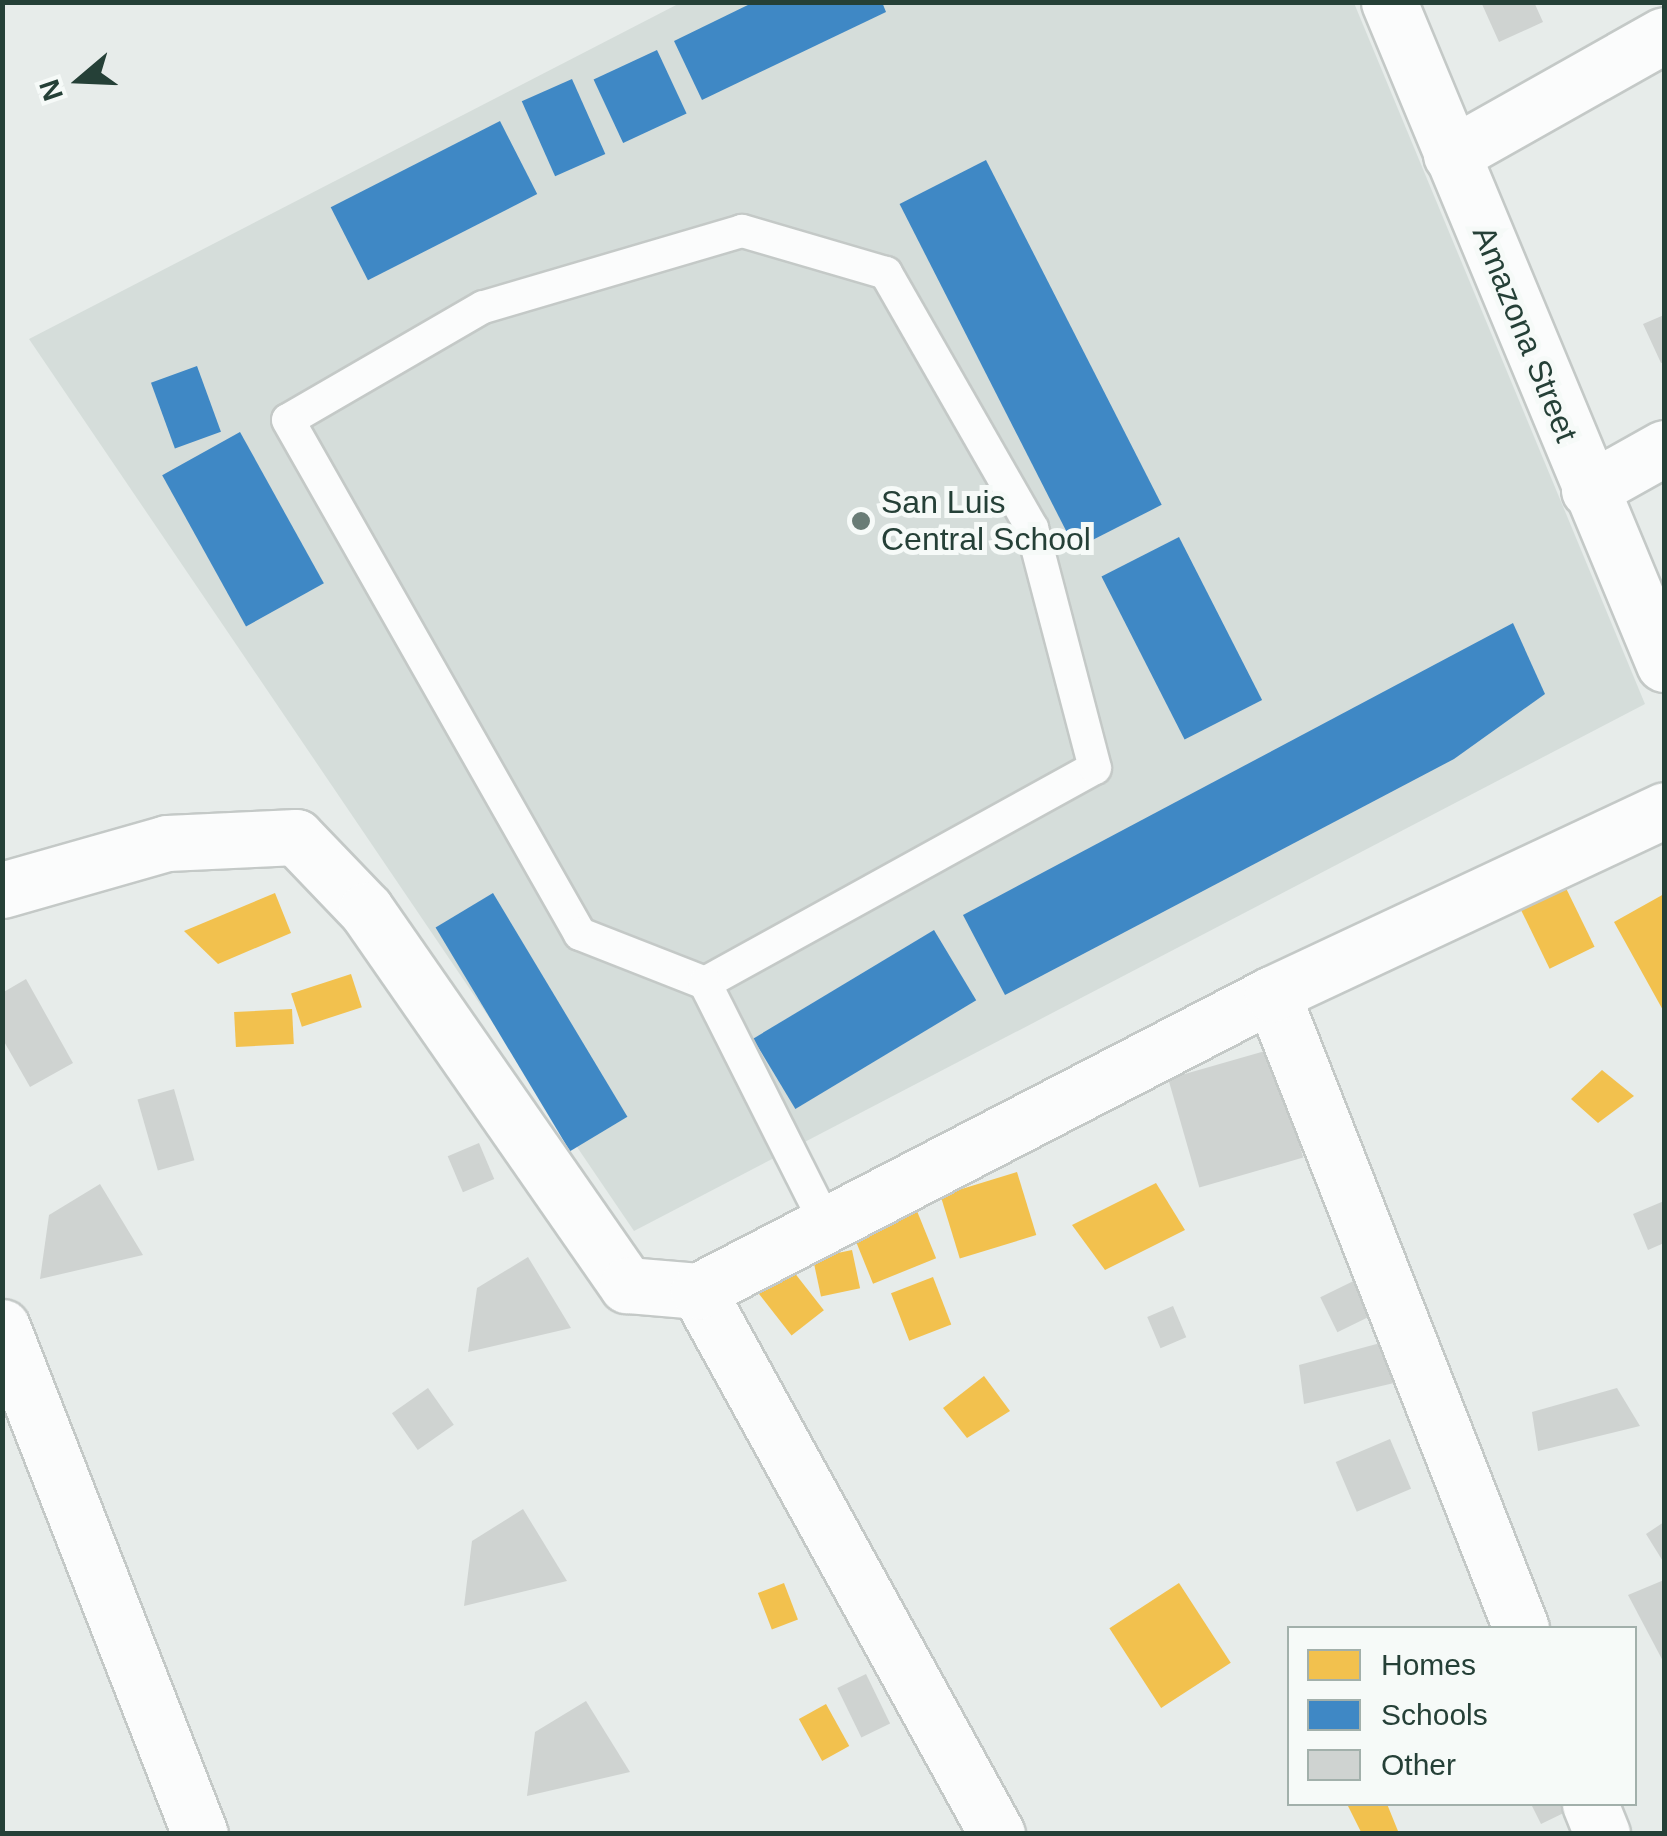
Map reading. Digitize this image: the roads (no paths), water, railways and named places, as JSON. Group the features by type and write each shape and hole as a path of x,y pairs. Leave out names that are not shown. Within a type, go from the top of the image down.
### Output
{"street":[{"name":"Amazona Street","path":"1389,2 1664,664"},
{"path":"1451,155 1664,36"},
{"path":"1589,490 1664,448"},
{"path":"2,890 167,844 296,837 366,910 626,1284 698,1291 1272,994 1664,810"},
{"path":"1272,994 1520,1626"},
{"path":"698,1291 997,1834"},
{"path":"2,1326 200,1834"},
{"path":"1591,1806 1602,1834"}],"lane":[{"path":"705,983 1096,768 1032,528 886,274 742,232 482,307 288,420 580,934 705,983 826,1226"}],"place":[{"name":"San Luis Central School","path":"861,521"}]}
